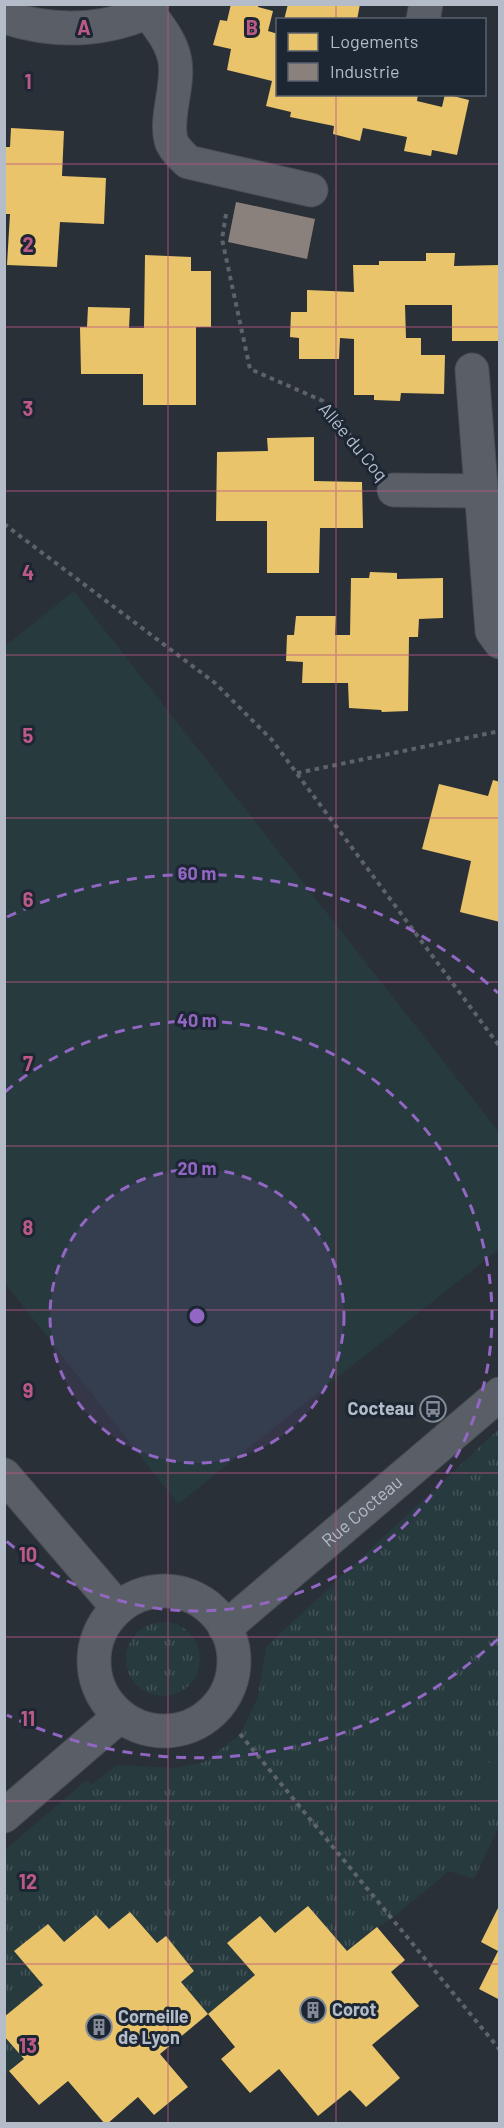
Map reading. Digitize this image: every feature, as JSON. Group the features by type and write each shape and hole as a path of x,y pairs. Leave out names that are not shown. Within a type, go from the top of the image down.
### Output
{"street":[{"path":"4,17 24,24 75,29 118,23 150,8 175,58 177,81 170,128 171,142 188,162 311,190"},
{"path":"472,370 492,631 500,642"},
{"name":"Allée du Coq","path":"394,490 481,491"},
{"name":"Rue Cocteau","path":"225,1628 500,1394"},
{"path":"4,1475 118,1608"},
{"path":"159,1591 182,1593 193,1597 212,1610 225,1628 232,1648 231,1680 222,1699 208,1715 190,1726 158,1731 138,1726 120,1716 98,1686 93,1662 94,1650 102,1627 118,1608 138,1596 159,1591"},
{"path":"4,1816 120,1716"}],"path":[{"name":"Allée du Coq","path":"234,172 222,239 250,369 323,401 394,490"},
{"path":"4,524 215,683 272,740 500,1047"},
{"path":"297,773 500,731"},
{"path":"240,1734 500,2050"}],"green space":[{"path":"74,591 499,1132 499,1249 178,1504 5,1283 5,646"},
{"path":"499,1429 499,1746 468,1800 499,1819 499,1826 474,1879 449,1871 391,1919 347,1951 275,1933 259,1916 227,1943 255,1975 208,2014 181,1982 194,1971 166,1936 157,1943 130,1912 109,1929 95,1915 64,1942 48,1924 14,1951 43,1985 5,2017 5,1850 87,1780 91,1785 117,1765 176,1768 204,1762 240,1735 258,1697 266,1647"},
{"path":"163,1622 177,1625 189,1633 197,1645 200,1659 197,1673 189,1685 177,1693 163,1696 149,1693 137,1685 129,1673 126,1659 129,1645 137,1633 149,1625"},
{"path":"499,1746 500,1819 468,1800"},
{"path":"4,2036 24,2059 5,2075 4,2075"}],"building: Logements":[{"path":"231,4 259,4 258,7 273,11 268,31 276,33 276,96 418,96 417,101 442,107 445,96 469,100 457,155 432,150 431,156 404,151 407,137 363,128 360,141 333,134 334,126 290,117 291,112 266,106 272,81 227,70 231,49 213,45 220,20 227,21"},
{"path":"288,4 360,4 357,18 284,18"},
{"path":"11,128 64,131 62,176 106,178 104,224 60,222 57,267 7,265 10,214 4,214 4,147 10,147"},
{"path":"426,253 455,253 454,266 500,265 500,341 452,341 452,305 405,305 406,338 421,338 421,355 445,355 444,394 401,393 400,401 374,400 374,395 354,395 354,339 340,338 339,359 299,359 299,338 290,337 291,312 307,312 307,290 354,292 353,265 379,265 379,261 426,261"},
{"path":"145,255 191,257 191,271 211,271 211,327 196,327 196,405 143,405 143,374 81,374 80,327 87,327 88,307 130,308 129,328 144,328"},
{"path":"314,437 314,481 362,482 363,528 320,528 319,573 267,573 267,521 216,521 217,452 268,451 267,438"},
{"path":"370,572 397,573 397,579 443,578 443,618 419,619 418,637 409,637 408,711 382,712 381,710 349,708 348,683 302,683 303,662 286,661 287,635 294,635 296,616 336,616 335,635 350,635 351,578 369,578"},
{"path":"493,780 500,782 500,922 460,912 471,861 422,849 439,784 488,796"},
{"path":"500,1904 500,2000 479,1989 498,1951 481,1942"},
{"name":"Corot","path":"308,1906 347,1951 377,1927 405,1960 391,1972 419,2006 372,2045 400,2078 366,2107 350,2090 318,2116 279,2069 250,2093 221,2059 235,2047 208,2014 255,1975 227,1943 260,1916 275,1933"},
{"name":"Corneille de Lyon","path":"130,1912 157,1943 166,1936 194,1971 181,1982 208,2014 160,2054 188,2087 154,2115 138,2097 105,2124 68,2081 39,2105 9,2071 24,2059 4,2036 4,2017 43,1985 14,1951 48,1924 64,1942 96,1915 109,1929"}],"building: Industrie":[{"path":"236,202 315,219 307,259 228,242"}],"place":[{"name":"Cocteau","path":"433,1409"},
{"name":"Corot","path":"313,2010"},
{"name":"Corneille de Lyon","path":"99,2027"}]}
